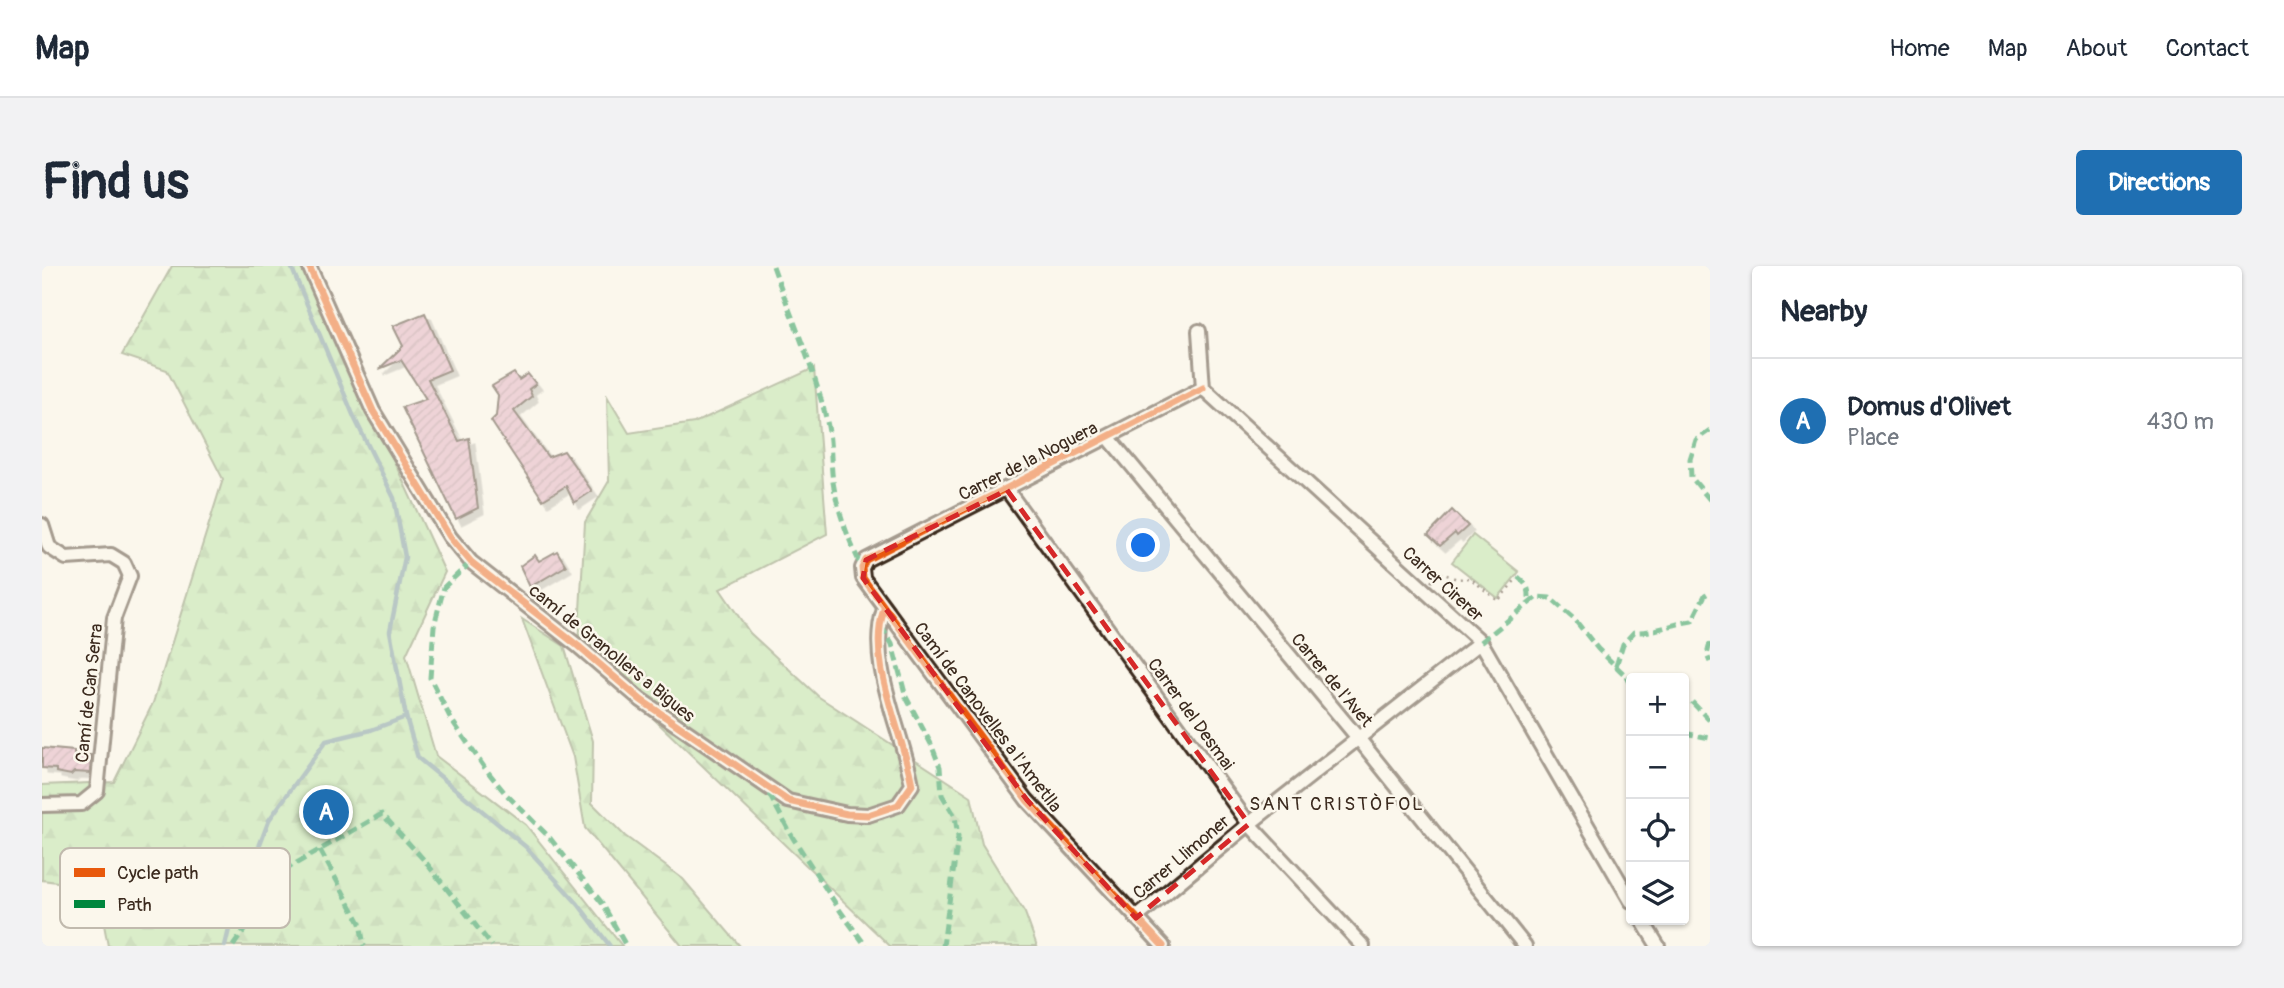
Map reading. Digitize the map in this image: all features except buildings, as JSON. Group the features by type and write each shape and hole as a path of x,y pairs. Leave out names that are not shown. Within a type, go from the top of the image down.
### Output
{"street":[{"name":"camí de Granollers a Bigues","path":"309,266 373,411 450,537 471,562 578,646 641,700 788,801 847,814 868,815 898,805 912,785 909,763 895,719 879,649 880,623 884,610"},
{"path":"1199,331 1203,388"},
{"name":"Carrer de la Noguera","path":"866,560 1203,388"},
{"name":"Carrer Cirerer","path":"1203,388 1481,642 1626,892"},
{"name":"Carrer de l'Avet","path":"1109,438 1358,738 1525,946"},
{"name":"Carrer del Desmai","path":"1007,490 1249,824 1363,946"},
{"name":"Camí de Can Serra","path":"42,526 49,547 66,558 111,555 124,563 130,576 114,618 97,791 81,804 42,805"},
{"name":"Camí de Canovelles a l'Ametlla","path":"866,560 862,568 863,578 884,610 910,640 1027,800 1163,946"},
{"name":"Carrer Llimoner","path":"1136,918 1249,824 1481,642"},
{"path":"1645,925 1658,946"}],"path":[{"path":"1424,590 1440,572 1457,579 1470,579 1498,601 1518,577"}],"highlighted area":[{"path":"1007,490 1249,824 1136,918 1027,800 863,578 866,560"}],"green space":[{"path":"172,266 304,266 445,572 406,655 436,756 526,825 622,946 108,946 105,928 290,928 290,848 60,848 60,882 42,880 42,785 114,782 153,703 223,479 167,370 122,355"},
{"path":"814,368 827,534 720,589 750,633 819,697 971,796 982,844 1025,913 1037,946 890,946 578,646 585,522 609,481 607,396 629,433 694,423"},
{"path":"1473,535 1519,572 1498,598 1452,562"},
{"path":"522,619 564,646 593,741 592,803 625,836 683,879 740,946 682,946 585,828 573,757"}],"waterway":[{"path":"291,266 354,417 394,498 405,557 390,631 406,717 418,758 526,847 578,904 610,946"},
{"path":"258,848 269,820 326,741 371,730 406,717"},
{"path":"225,946 229,928"}],"marked path":[{"path":"773,266 821,398 828,426 838,505 862,568"},
{"path":"1710,430 1696,440 1690,459 1691,477 1710,500"},
{"path":"471,562 444,587 434,626 430,678 451,719 484,767 505,793 549,837 602,903 626,946"},
{"path":"1518,577 1528,589 1528,604"},
{"path":"1616,666 1623,644 1634,632 1692,621 1705,595 1710,592"},
{"path":"1481,642 1537,597 1550,598 1575,620 1598,649 1626,677"},
{"path":"881,626 892,644 906,697 940,767 942,795 955,816 958,837 943,946"},
{"path":"1710,643 1707,655 1710,662"},
{"path":"1692,702 1710,721"},
{"path":"1689,734 1710,738"},
{"path":"769,794 793,838 866,946"},
{"path":"290,867 382,814 424,860 492,946"},
{"path":"320,850 360,923 364,946"},
{"path":"233,946 246,928"}],"cycle path":[{"path":"309,266 373,411 450,537 471,562 578,646 641,700 788,801 847,814 868,815 898,805 912,785 883,674 880,630 884,609"},
{"path":"1163,946 1027,800 863,578 862,568 866,560 1203,388"}],"place":[{"name":"Domus d'Olivet","path":"326,812"}],"district":[{"name":"SANT CRISTÒFOL","path":"1337,803"}]}
